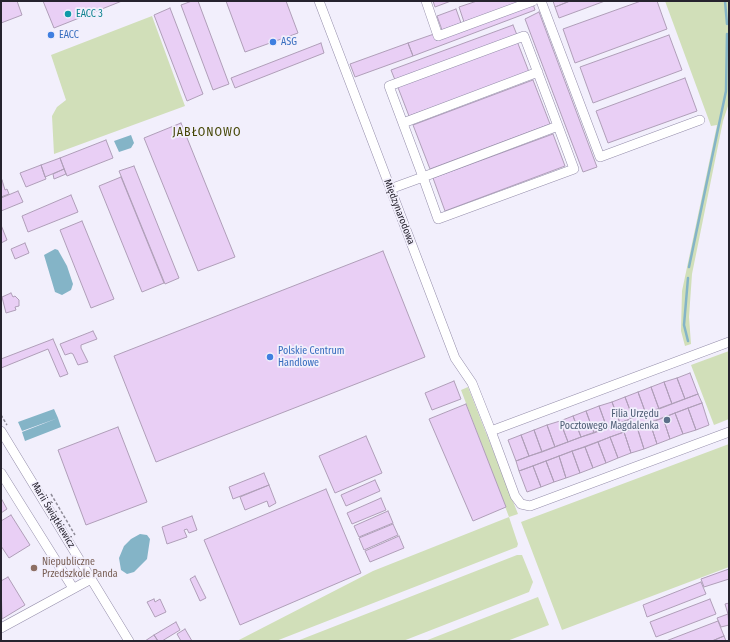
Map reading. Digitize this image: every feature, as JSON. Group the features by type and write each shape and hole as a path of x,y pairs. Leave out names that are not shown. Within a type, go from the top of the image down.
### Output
{"street":[{"name":"Międzynarodowa","path":"319,1 455,358 472,383 515,496 522,504 530,506 729,432"},
{"path":"426,1 438,36 533,1"},
{"path":"541,1 600,157 700,120"},
{"path":"524,36 574,169 438,219 403,124 389,86 524,36"},
{"path":"403,124 538,72"},
{"path":"390,189 558,126"},
{"path":"491,431 729,342"},
{"name":"Marii Świątkiewicz","path":"1,431 129,641"},
{"path":"1,473 73,588"},
{"path":"1,628 91,579"}],"green space":[{"path":"665,1 729,1 729,103 723,121 692,274 689,317 691,344 685,346 681,331 682,291 717,125 711,126"},
{"path":"152,16 185,106 54,154 52,116 57,107 66,100 51,55"},
{"path":"729,351 729,419 714,425 691,365"},
{"path":"468,387 518,514 509,517 461,390"},
{"path":"729,444 729,567 562,630 521,522"},
{"path":"509,517 518,544 517,547 276,641 237,641 373,571"},
{"path":"517,555 522,555 533,582 529,592 403,641 297,641"},
{"path":"538,597 549,625 507,641 425,641"}],"water":[{"path":"131,135 134,143 131,148 119,152 114,141"},
{"path":"55,249 58,250 67,266 73,284 71,290 62,295 55,292 44,255"},
{"path":"54,409 58,418 22,431 18,422"},
{"path":"58,418 61,427 25,441 22,432"},
{"path":"140,534 147,535 150,539 147,559 134,572 127,574 121,570 119,558 124,546 131,539"}],"building":[{"path":"1,1 17,1 22,15 1,23"},
{"name":"EACC 3","path":"43,1 122,1 54,28"},
{"path":"192,1 198,1 229,84 213,90 181,5"},
{"path":"226,1 286,1 298,33 245,52"},
{"path":"433,1 451,1 435,7"},
{"path":"477,1 523,1 464,22 459,7"},
{"path":"553,1 570,1 555,7"},
{"path":"570,1 605,1 559,18 555,7"},
{"path":"641,1 657,1 667,29 575,63 563,29"},
{"path":"533,4 535,10 413,56 408,43 434,34 436,40"},
{"path":"170,8 203,94 187,101 154,15"},
{"path":"456,9 461,23 442,30 437,16"},
{"path":"539,12 597,167 583,172 525,19"},
{"path":"513,25 517,35 395,80 391,70"},
{"path":"669,35 682,70 593,103 580,67"},
{"path":"517,41 529,72 409,116 397,85"},
{"path":"321,43 324,53 235,88 231,78"},
{"path":"408,43 413,56 355,77 350,64"},
{"path":"685,78 697,111 608,143 596,111"},
{"path":"533,80 550,124 430,169 413,125"},
{"path":"181,123 235,257 198,271 144,138"},
{"path":"553,134 565,166 445,211 433,178"},
{"path":"106,140 113,158 67,176 60,158"},
{"path":"60,158 64,169 45,177 41,165"},
{"path":"41,165 46,179 26,187 20,173"},
{"path":"134,166 179,278 165,284 119,171"},
{"path":"64,169 66,174 54,179 53,174"},
{"path":"121,177 164,283 142,292 99,186"},
{"path":"2,180 5,190 7,189 9,194 1,197"},
{"path":"18,191 23,202 1,211 1,198"},
{"path":"71,195 78,212 28,232 22,216"},
{"path":"82,221 114,299 91,308 60,230"},
{"path":"1,225 7,240 1,243"},
{"path":"25,243 29,253 15,259 11,249"},
{"name":"Polskie Centrum Handlowe","path":"383,251 425,357 156,462 114,356"},
{"path":"11,293 13,297 15,296 19,300 19,306 15,307 16,310 6,313 2,297"},
{"path":"93,331 97,339 81,345 88,362 78,365 73,354 71,353 65,355 60,344"},
{"path":"53,339 68,374 60,377 48,349 1,368 1,359"},
{"path":"690,373 698,394 685,399 677,378"},
{"path":"677,378 685,399 672,404 664,382"},
{"path":"454,381 461,399 432,410 425,393"},
{"path":"664,382 672,404 659,409 651,387"},
{"path":"651,387 659,409 646,414 638,392"},
{"path":"638,392 646,414 633,418 625,397"},
{"path":"698,394 702,403 519,471 516,461"},
{"path":"625,397 633,418 620,423 612,402"},
{"path":"612,402 620,423 607,428 599,406"},
{"path":"702,403 709,425 696,430 688,408"},
{"path":"466,404 506,507 473,521 429,419"},
{"path":"599,406 607,428 594,433 586,411"},
{"path":"688,408 696,430 683,434 675,413"},
{"path":"586,411 594,433 581,437 573,416"},
{"path":"675,413 683,434 670,439 663,418"},
{"path":"573,416 581,437 568,442 560,421"},
{"path":"663,418 670,439 657,444 650,423"},
{"path":"560,421 568,442 555,447 547,425"},
{"path":"650,423 657,444 644,449 637,427"},
{"path":"547,425 555,447 542,452 534,430"},
{"path":"118,427 147,502 86,525 58,450"},
{"path":"637,427 644,449 631,453 624,432"},
{"path":"534,430 542,452 529,456 521,435"},
{"path":"624,432 631,453 618,458 610,437"},
{"path":"521,435 529,456 516,461 508,440"},
{"path":"366,436 382,473 335,493 319,456"},
{"path":"610,437 618,458 606,463 598,442"},
{"path":"598,442 606,463 593,468 585,447"},
{"path":"585,447 593,468 580,473 572,451"},
{"path":"572,451 580,473 566,478 559,456"},
{"path":"559,456 566,478 554,482 546,461"},
{"path":"546,461 554,482 541,487 533,466"},
{"path":"533,466 541,487 527,492 519,471"},
{"path":"264,473 269,485 233,499 229,487"},
{"path":"375,480 380,491 346,506 341,495"},
{"path":"269,485 276,503 269,507 267,501 245,510 240,497"},
{"path":"326,489 361,573 240,625 204,540"},
{"path":"1,498 7,509 1,513"},
{"path":"381,498 386,510 352,524 347,513"},
{"path":"388,511 393,523 359,537 354,526"},
{"path":"11,515 30,545 9,558 1,546 1,521"},
{"path":"192,516 197,530 189,533 187,529 184,530 187,537 167,544 162,527"},
{"path":"393,524 398,535 364,550 359,538"},
{"path":"399,536 404,548 370,562 365,551"},
{"path":"729,569 729,579 704,587 701,579"},
{"path":"195,576 206,598 200,601 190,579"},
{"path":"8,577 25,605 2,619 1,581"},
{"path":"701,582 706,594 647,617 643,605"},
{"path":"154,599 155,602 160,599 166,612 155,617 147,602"},
{"path":"710,599 716,614 656,637 650,622"},
{"path":"729,603 729,614 728,614 725,604"},
{"path":"728,614 729,625 721,627 717,618"},
{"path":"718,621 724,636 712,641 666,641"},
{"path":"176,622 180,630 162,641 158,641 154,635"},
{"path":"185,629 192,641 181,641 177,634"},
{"path":"154,635 158,641 145,641"},
{"path":"724,636 726,641 712,641"}],"waterway":[{"path":"725,1 727,24"},
{"path":"689,267 726,91 727,34"},
{"path":"688,278 684,325 688,341"}],"place":[{"name":"EACC 3","path":"68,14"},
{"name":"EACC","path":"51,35"},
{"name":"ASG","path":"273,42"},
{"name":"Polskie Centrum Handlowe","path":"270,357"},
{"name":"Filia Urzędu Pocztowego Magdalenka","path":"667,420"},
{"name":"Niepubliczne Przedszkole Panda","path":"34,568"}],"district":[{"name":"JABŁONOWO","path":"207,133"}]}
